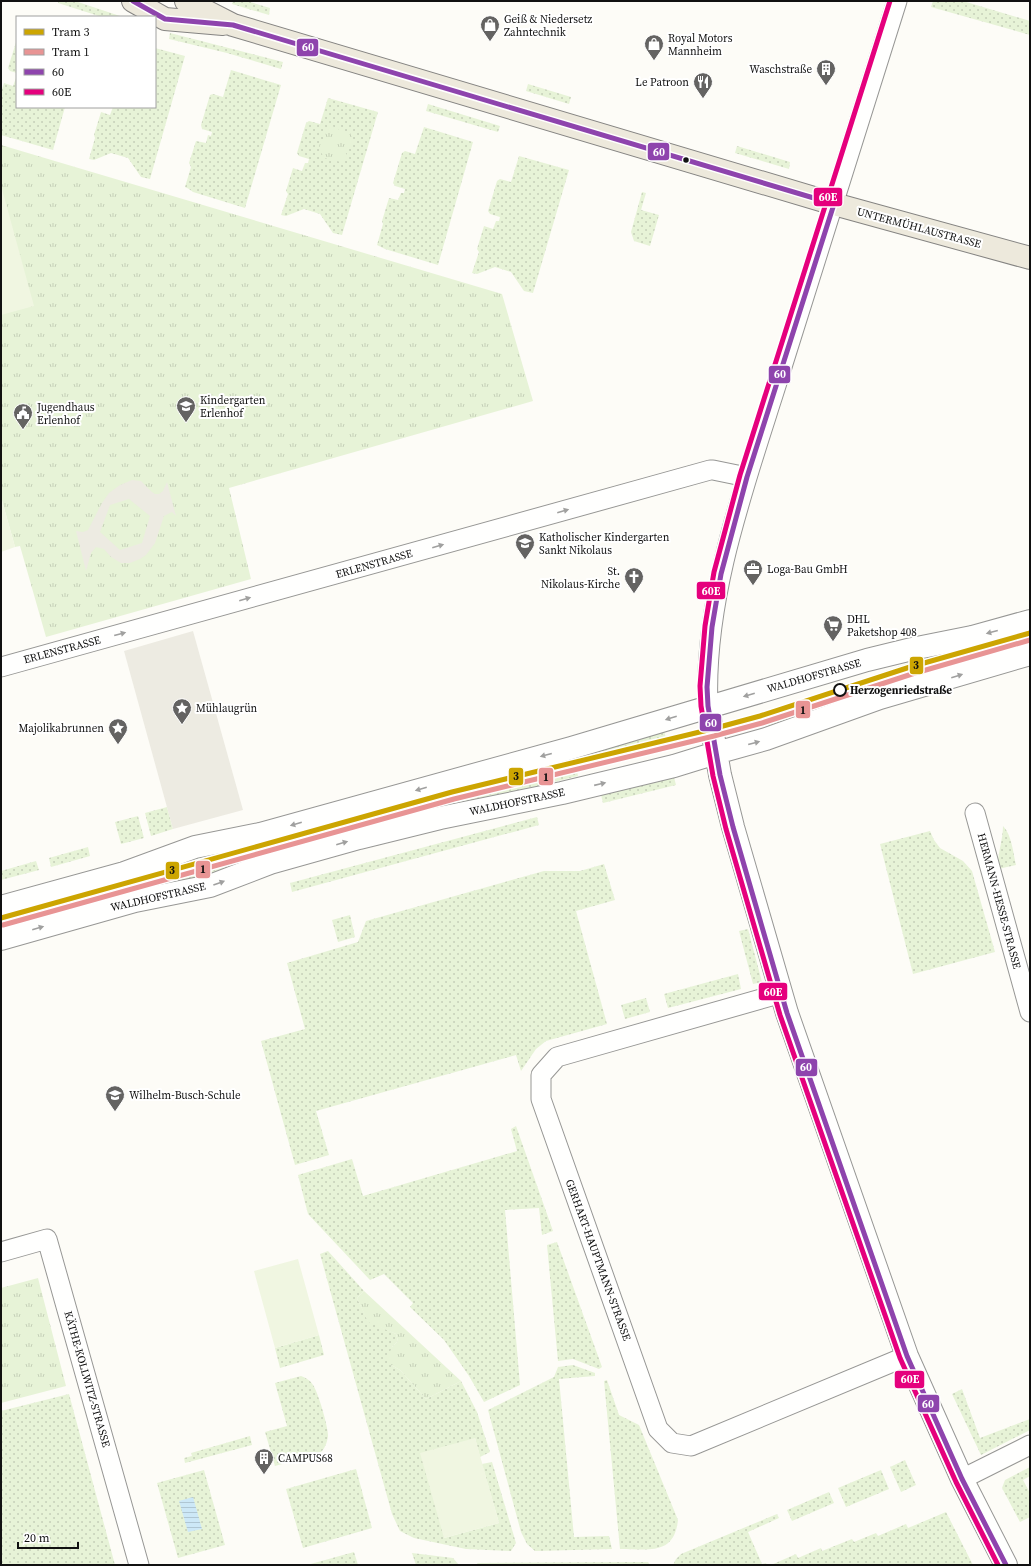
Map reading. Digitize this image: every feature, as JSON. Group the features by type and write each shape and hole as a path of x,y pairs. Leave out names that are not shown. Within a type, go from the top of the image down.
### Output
{"main road":[{"name":"UNTERMÜHLAUSTRASSE","path":"133,1 165,19 233,25"},
{"name":"UNTERMÜHLAUSTRASSE","path":"186,1 233,25 834,204 1030,258"}],"street":[{"path":"897,1 747,477 720,582 712,627 708,706 716,753 733,827 787,1013 907,1356 962,1480 1006,1565"},
{"name":"ERLENSTRASSE","path":"1,667 710,470 747,477"},
{"name":"WALDHOFSTRASSE","path":"1,907 124,873 196,846 260,834 571,748 708,706 874,658 972,637 1030,621"},
{"name":"WALDHOFSTRASSE","path":"1,939 135,901 210,886 270,863 359,838 440,818 562,793 662,769 766,739 880,698 1030,654"},
{"name":"HERMANN-HESSE-STRASSE","path":"975,813 1030,1012"},
{"name":"GERHART-HAUPTMANN-STRASSE","path":"782,993 557,1057 542,1076 540,1099 658,1429 672,1443 691,1446 907,1356"},
{"name":"KÄTHE-KOLLWITZ-STRASSE","path":"1,1252 48,1239 139,1565"},
{"path":"962,1480 1030,1445"}],"green space":[{"path":"59,1 75,1 120,16 99,16 58,3"},
{"path":"233,1 247,1 270,8 269,15 232,4"},
{"path":"933,1 963,1 1030,21 1030,35 931,7"},
{"path":"170,33 283,62 281,69 227,53 169,39"},
{"path":"16,42 16,73 10,71 8,68"},
{"path":"156,48 185,56 150,179 141,177 128,158 111,153 94,160 89,159 101,112 110,115 113,108 156,108"},
{"path":"231,70 281,85 245,208 193,192 185,187 191,167 189,163 196,141 206,143 208,135 211,136 212,132 202,129 201,125 210,95 213,94 223,97"},
{"path":"16,78 16,108 65,108 53,150 1,135 1,92 4,83 13,86"},
{"path":"528,84 571,97 569,104 526,91"},
{"path":"328,98 378,112 342,235 333,233 320,214 304,209 286,216 281,215 288,194 286,191 293,168 302,171 305,163 308,163 309,159 299,156 297,153 306,123 309,121 320,124"},
{"path":"428,104 500,126 498,132 426,111"},
{"path":"332,126 344,132 350,132 352,137 351,144 347,147 345,152 347,155 341,162 324,158 319,148 320,141 324,138 327,127"},
{"path":"424,127 473,142 438,265 385,249 377,245 389,198 398,200 401,193 404,193 405,189 395,186 393,183 402,153 405,151 415,154"},
{"path":"1,145 502,294 533,401 229,488 251,579 46,637 20,546 15,547 1,497"},
{"path":"737,146 790,162 789,169 735,153"},
{"path":"519,156 569,170 533,293 524,291 511,272 495,267 477,274 472,273 479,252 477,249 484,226 493,229 496,221 499,221 500,217 490,214 488,211 497,181 500,179 511,182"},
{"path":"2,189 34,306 1,315 1,190"},
{"path":"642,192 646,193 641,210 659,215 650,246 634,241 631,232"},
{"path":"1,497 15,547 1,552"},
{"path":"946,653 951,669 770,732 765,712 912,662"},
{"path":"663,727 666,738 575,761 578,776 434,812 1,936 1,912 179,860"},
{"path":"674,777 676,785 603,803 601,795"},
{"path":"167,807 173,829 151,836 145,813"},
{"path":"138,816 144,838 121,844 115,822"},
{"path":"537,817 539,825 292,892 290,883"},
{"path":"1003,826 1010,839 1016,865 998,869 998,858"},
{"path":"930,831 940,848 963,861 972,871 995,952 913,974 880,844"},
{"path":"88,847 90,856 51,867 49,858"},
{"path":"36,861 39,870 1,880 1,871"},
{"path":"604,864 615,900 576,911 607,1024 546,1041 536,1049 521,1071 516,1055 316,1111 329,1155 295,1165 261,1041 305,1029 287,963 358,942 366,921 544,871 580,871"},
{"path":"350,915 355,937 338,942 332,920"},
{"path":"748,929 762,982 753,984 739,931"},
{"path":"738,974 741,989 668,1008 664,994"},
{"path":"646,998 650,1012 625,1019 621,1005"},
{"path":"516,1126 553,1231 542,1235 539,1208 505,1210 520,1385 484,1402 469,1376 444,1340 410,1307 413,1303 384,1274 370,1280 308,1214 298,1175 352,1159 363,1196 517,1151 511,1129"},
{"path":"557,1242 602,1367 599,1369 573,1359 558,1361 547,1245"},
{"path":"328,1251 364,1291 357,1298 368,1321 396,1334 398,1341 392,1347 391,1365 400,1370 426,1399 461,1381 477,1412 490,1452 480,1457 475,1438 444,1538 499,1523 482,1464 492,1462 516,1543 511,1551 466,1549 414,1538 400,1531 392,1514 320,1254"},
{"path":"298,1259 319,1335 275,1348 254,1271"},
{"path":"38,1278 66,1386 1,1403 1,1288"},
{"path":"364,1291 461,1381 426,1399 400,1370 391,1365 388,1356 392,1347 398,1341 396,1334 368,1322 357,1298"},
{"path":"319,1335 324,1355 280,1368 275,1348"},
{"path":"573,1365 595,1373 595,1376 559,1379 574,1537 609,1536 612,1549 535,1551 527,1544 521,1532 488,1410 554,1377 558,1367"},
{"path":"301,1376 311,1382 317,1394 326,1424 328,1435 327,1442 321,1452 275,1466 265,1432 287,1426 275,1383"},
{"path":"607,1380 619,1415 639,1425 678,1520 676,1532 671,1540 658,1548 640,1550 620,1549 604,1381"},
{"path":"962,1389 980,1438 1030,1419 1030,1430 981,1455 952,1394"},
{"path":"69,1394 115,1565 1,1565 1,1411"},
{"path":"250,1436 252,1445 185,1463 184,1458 192,1456 191,1453"},
{"path":"475,1438 499,1523 444,1538 420,1453"},
{"path":"905,1460 916,1485 901,1492 890,1467"},
{"path":"1030,1467 1030,1476 1023,1480 1030,1493 1030,1517 1020,1522 1002,1488 1005,1480"},
{"path":"356,1469 372,1528 303,1548 286,1489"},
{"path":"204,1470 225,1545 178,1558 157,1483"},
{"path":"881,1470 889,1489 846,1507 838,1488"},
{"path":"829,1492 834,1503 792,1521 787,1510"},
{"path":"946,1512 973,1565 771,1565 796,1554 798,1558 821,1548 822,1551 852,1539 854,1542 876,1533 878,1536 906,1524 908,1528"},
{"path":"777,1514 779,1518 748,1532 762,1564 766,1563 767,1565 673,1565 681,1554"},
{"path":"354,1552 358,1565 307,1565"},
{"path":"412,1553 453,1558 459,1565 416,1565"},
{"path":"648,1562 650,1565 478,1565 477,1563"}],"shaded area":[{"path":"132,480 141,481 152,492 159,494 163,491 167,482 176,516 172,512 164,516 155,543 146,555 140,559 130,563 121,563 111,557 104,549 96,547 91,553 86,571 76,531 83,532 88,530 109,493 120,485","holes":["129,499 150,516 142,543 120,550 100,532 110,505"]},
{"name":"Mühlaugrün","path":"193,631 243,810 173,829 124,651"}],"water":[{"path":"193,1497 202,1529 188,1532 179,1501"}],"tram line":[{"name":"3","path":"1,918 452,792 760,716 910,667 1030,633"},
{"name":"1","path":"3,925 454,799 762,723 912,674 1030,640"}],"transit line":[{"name":"60","path":"133,1 165,19 233,25 834,204"},
{"name":"60E","path":"890,1 740,475 714,572 705,626 700,686 701,706 713,776 726,829 780,1015 900,1358 956,1482 998,1565"},
{"name":"60","path":"834,204 747,477 721,574 712,627 707,687 708,706 720,775 733,827 787,1013 907,1356 962,1479 1006,1565"}],"place":[{"name":"Geiß & Niedersetz Zahntechnik","path":"490,42"},
{"name":"Royal Motors Mannheim","path":"654,61"},
{"name":"Waschstraße","path":"826,86"},
{"name":"Le Patroon","path":"703,99"},
{"name":"Kindergarten Erlenhof","path":"186,423"},
{"name":"Jugendhaus Erlenhof","path":"23,430"},
{"name":"Katholischer Kindergarten Sankt Nikolaus","path":"525,560"},
{"name":"Loga-Bau GmbH","path":"753,586"},
{"name":"St. Nikolaus-Kirche","path":"634,594"},
{"name":"DHL Paketshop 408","path":"833,642"},
{"name":"Herzogenriedstraße","path":"840,690"},
{"name":"Mühlaugrün","path":"182,725"},
{"name":"Majolikabrunnen","path":"118,745"},
{"name":"Wilhelm-Busch-Schule","path":"115,1112"},
{"name":"CAMPUS68","path":"264,1475"}]}
